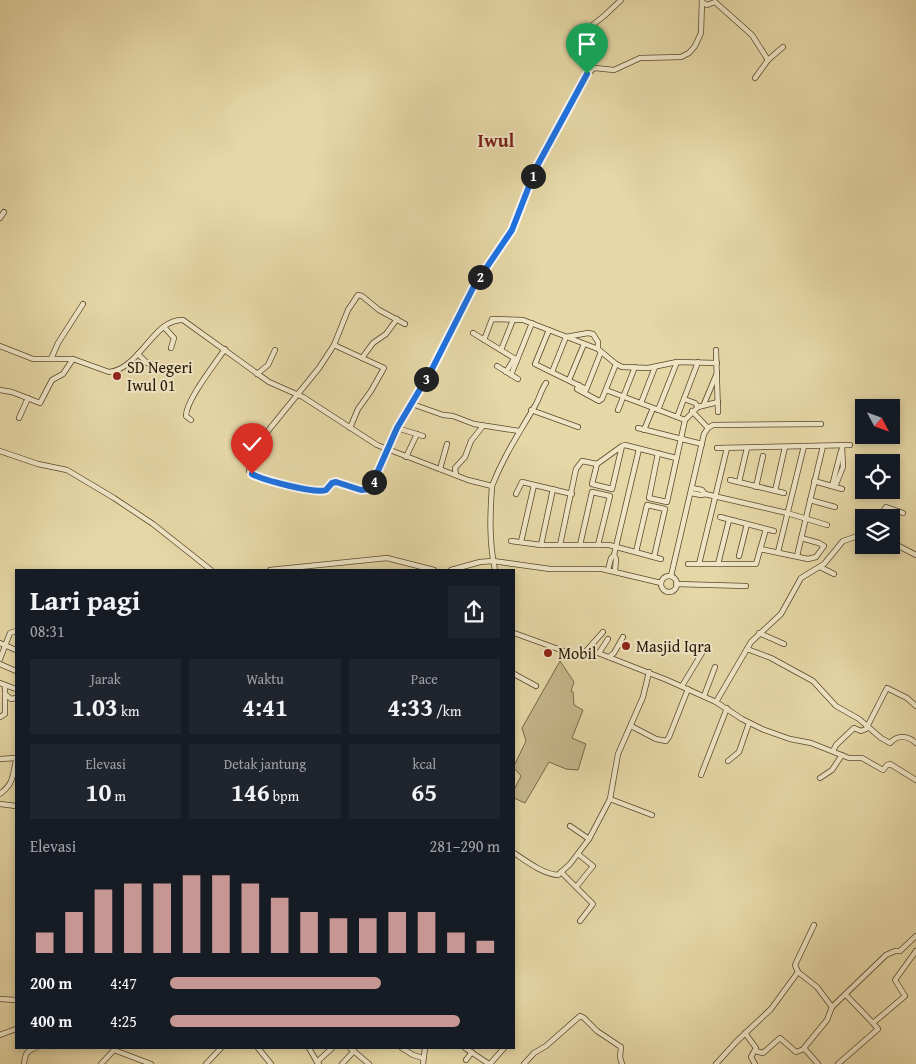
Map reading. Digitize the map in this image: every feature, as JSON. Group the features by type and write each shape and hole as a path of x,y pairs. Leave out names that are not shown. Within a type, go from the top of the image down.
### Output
{"street":[{"path":"590,27 621,0"},
{"path":"702,1 707,5 715,2 755,39 768,60"},
{"path":"405,324 379,310 362,296 358,295 348,310 334,345 319,368 262,438 249,471 252,474 298,488 317,491 326,490 332,483 336,482 368,490 378,473 397,428 412,404 474,286 512,230 536,168 587,74 595,68 614,70 640,58 681,57 689,53 696,46 701,33 702,1"},
{"path":"755,78 768,60 783,47"},
{"path":"0,218 4,212"},
{"path":"51,359 58,343 83,304"},
{"path":"362,358 373,343 386,334 397,319"},
{"path":"484,340 492,319 523,320 599,350 622,367 655,367 677,362 717,363"},
{"path":"0,346 33,359 72,359 109,372 122,368 164,327 174,321 183,320 277,387 297,394 387,450 492,486"},
{"path":"501,350 513,320"},
{"path":"511,375 532,323"},
{"path":"164,327 174,338 171,348"},
{"path":"549,330 535,364 579,385 576,389 585,391 599,401 602,399 616,364"},
{"path":"473,333 516,360"},
{"path":"566,337 588,333 593,334 598,342 599,350 585,391"},
{"path":"552,372 566,337"},
{"path":"569,380 584,344"},
{"path":"334,345 384,368 372,391 358,409 350,428"},
{"path":"191,420 186,416 187,408 200,385 225,349"},
{"path":"257,374 268,365 275,350"},
{"path":"716,350 718,412"},
{"path":"138,354 147,363 154,365"},
{"path":"0,390 12,392 40,402 52,380 63,374 72,359"},
{"path":"506,372 516,360"},
{"path":"658,410 677,362"},
{"path":"677,417 698,362"},
{"path":"497,366 518,379"},
{"path":"618,410 635,367"},
{"path":"641,404 655,367"},
{"path":"704,404 717,372"},
{"path":"495,569 490,524 492,486 519,431 536,404 540,392 546,383"},
{"path":"606,390 685,420"},
{"path":"19,418 28,398"},
{"path":"684,399 695,403 698,407"},
{"path":"658,453 650,498 667,502 685,420 698,407 718,402"},
{"path":"412,404 483,426 519,431"},
{"path":"644,430 653,408"},
{"path":"531,410 578,427"},
{"path":"692,411 708,428"},
{"path":"671,576 704,434 708,428 713,425 821,424"},
{"path":"456,475 455,468 466,456 472,441 483,426"},
{"path":"397,428 423,436"},
{"path":"638,428 702,444"},
{"path":"406,457 416,434"},
{"path":"440,469 447,444"},
{"path":"622,446 612,489 592,484 597,464 622,446 676,458"},
{"path":"778,552 804,446"},
{"path":"797,556 822,446"},
{"path":"834,486 842,446"},
{"path":"717,448 850,446"},
{"path":"774,491 785,447"},
{"path":"699,564 727,448"},
{"path":"739,482 747,448"},
{"path":"608,570 611,558 614,555 639,449"},
{"path":"0,451 38,464 67,470 153,524 210,569"},
{"path":"756,487 764,456"},
{"path":"560,545 576,469 582,461 597,464"},
{"path":"730,480 784,493"},
{"path":"814,481 842,489"},
{"path":"516,494 522,482 572,494"},
{"path":"521,542 534,485"},
{"path":"541,544 553,489"},
{"path":"691,490 701,495 715,496 787,513 827,525"},
{"path":"580,545 592,492 610,496 598,545"},
{"path":"810,500 835,507"},
{"path":"636,552 647,505 665,509 654,557"},
{"path":"720,517 774,531"},
{"path":"718,564 729,520"},
{"path":"739,556 747,524"},
{"path":"688,564 756,564 766,529"},
{"path":"716,702 751,642 780,614 802,578 820,567 843,541 855,537"},
{"path":"760,549 808,559 816,556 824,546 820,543 801,538"},
{"path":"511,541 616,547 661,559"},
{"path":"900,547 916,555"},
{"path":"614,555 616,559 615,571"},
{"path":"280,569 387,558 430,569"},
{"path":"455,569 480,562 493,561 550,569 589,568 608,570 661,583"},
{"path":"820,567 834,574"},
{"path":"671,576 676,584 673,590 663,590 661,583 664,577 671,576"},
{"path":"676,584 746,586"},
{"path":"0,659 10,633 15,631"},
{"path":"586,652 603,632"},
{"path":"515,633 572,654 590,651 610,657 704,696 727,708 749,723 771,732 812,743 851,758 864,759 883,770 890,764 916,780"},
{"path":"759,634 784,644"},
{"path":"610,657 623,637"},
{"path":"599,653 608,640"},
{"path":"0,643 15,650"},
{"path":"747,649 771,658 813,682 836,706 859,719 880,738 890,743 898,736 911,738 916,743"},
{"path":"682,686 702,654"},
{"path":"0,664 15,671"},
{"path":"704,696 715,667"},
{"path":"515,854 545,872 556,876 589,840 610,799 618,754 643,697 649,672"},
{"path":"515,675 536,686"},
{"path":"3,684 15,690"},
{"path":"0,717 5,714 3,684"},
{"path":"833,751 836,745 853,728 861,731 867,727 887,688 906,698 916,706"},
{"path":"631,726 656,739 666,741 688,689"},
{"path":"5,694 11,699 15,698"},
{"path":"701,775 727,708"},
{"path":"728,761 739,752 749,723"},
{"path":"820,778 832,770 842,755"},
{"path":"0,759 15,759"},
{"path":"0,794 7,790 11,783 15,764"},
{"path":"610,799 652,815"},
{"path":"0,804 15,806"},
{"path":"570,826 589,840"},
{"path":"577,886 593,866 578,854"},
{"path":"561,872 593,904 580,921"},
{"path":"814,925 796,962 798,972 817,987 832,1007"},
{"path":"755,1051 763,1052 780,1038 796,1052 804,1049 827,1020 832,1007 886,956 895,951 900,951 916,936"},
{"path":"873,1023 905,996 895,980 916,951"},
{"path":"716,1064 770,1009 798,972"},
{"path":"838,1064 878,1029 846,995"},
{"path":"0,999 15,1000"},
{"path":"524,1064 534,1053 546,1046 580,1016 620,1047 622,1064"},
{"path":"0,1035 15,1028"},
{"path":"745,1033 756,1046 751,1059 755,1064"},
{"path":"24,1064 24,1056 31,1049"},
{"path":"206,1064 221,1049"},
{"path":"259,1049 271,1064"},
{"path":"310,1049 318,1063 331,1049"},
{"path":"342,1064 352,1049 368,1064"},
{"path":"404,1049 423,1061"},
{"path":"467,1049 489,1064 503,1049"},
{"path":"804,1049 818,1064"},
{"path":"101,1064 114,1050 151,1064"},
{"path":"466,1060 472,1052"}],"shaded area":[{"path":"560,661 574,682 571,691 573,692 574,705 583,710 572,738 586,744 578,770 566,769 549,762 525,803 515,798 515,788 521,776 515,769 515,764 526,741 522,728"}],"place":[{"name":"SD Negeri Iwul 01","path":"117,376"},
{"name":"Masjid Iqra","path":"626,646"},
{"name":"Mobil","path":"548,653"}],"district":[{"name":"Iwul","path":"496,140"}],"route":[{"path":"252,474 298,488 317,491 326,490 332,483 336,482 361,490 370,489 397,428 432,369 474,286 512,230 536,168 587,74"}]}
